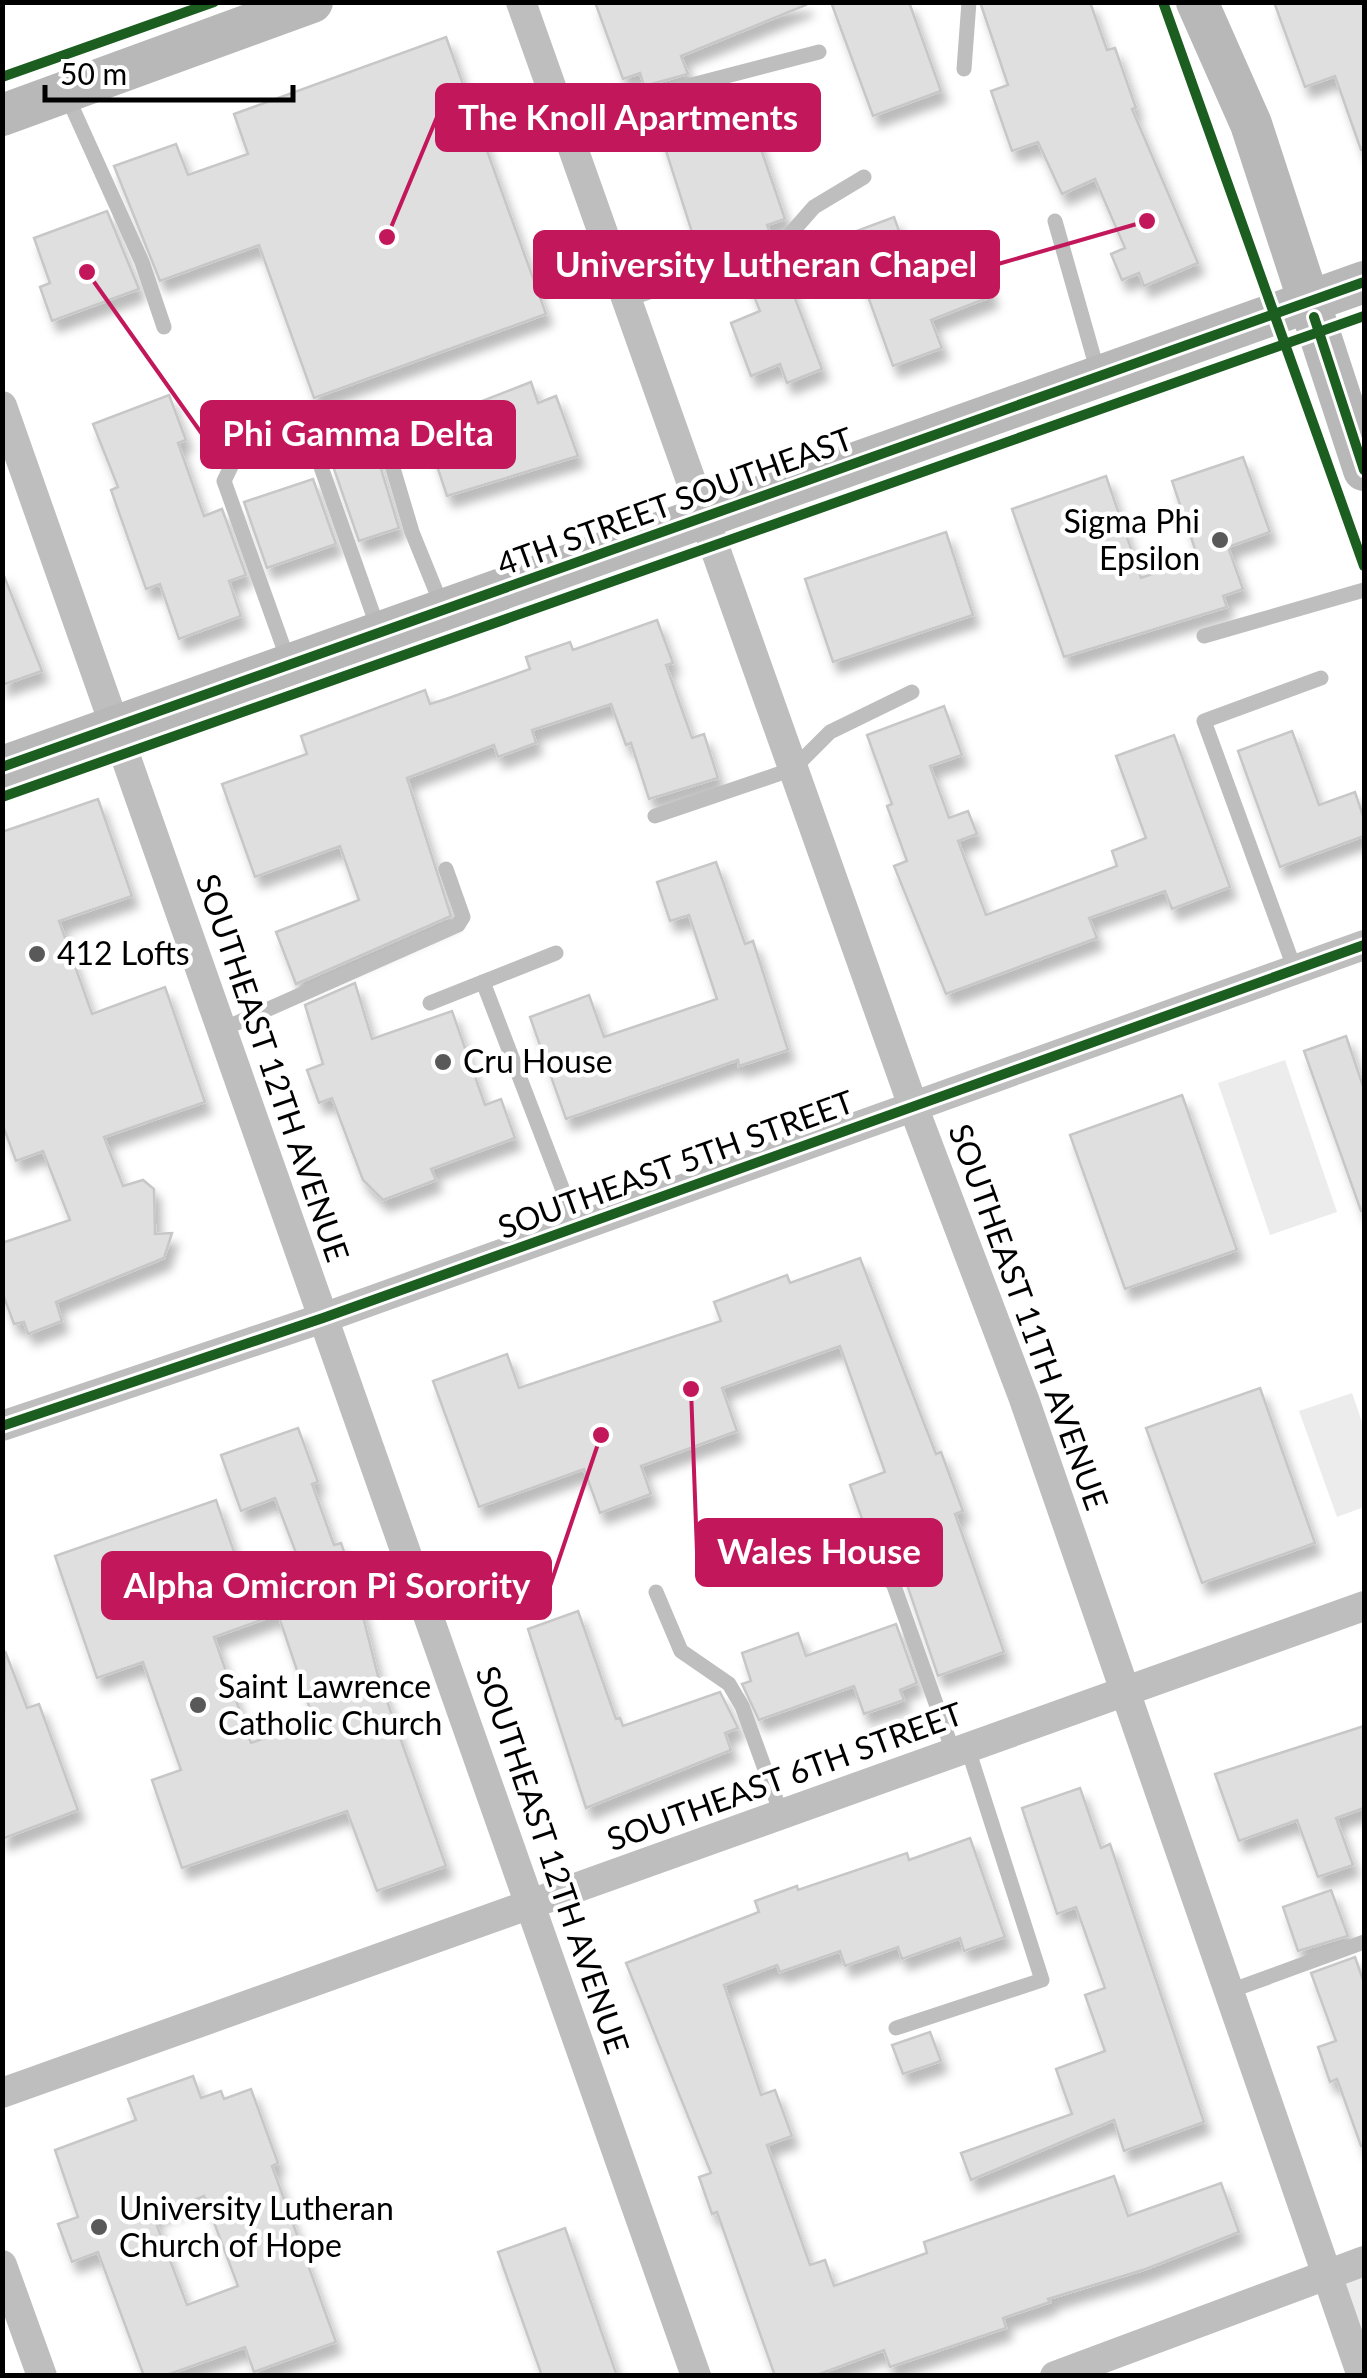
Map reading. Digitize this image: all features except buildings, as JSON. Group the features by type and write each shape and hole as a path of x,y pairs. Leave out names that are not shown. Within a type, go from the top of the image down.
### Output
{"main road":[{"path":"2,115 312,2"},
{"path":"1197,2 1251,124 1364,470"},
{"name":"4TH STREET SOUTHEAST","path":"2,767 1364,282"}],"street":[{"name":"SOUTHEAST 11TH AVENUE","path":"521,2 793,770 1024,1399 1362,2376"},
{"name":"SOUTHEAST 12TH AVENUE","path":"2,406 696,2376"},
{"name":"SOUTHEAST 5TH STREET","path":"2,1426 323,1318 1364,945"},
{"name":"SOUTHEAST 6TH STREET","path":"2,2092 1364,1606"},
{"path":"1055,2376 1364,2261"},
{"path":"2,2266 42,2376"}],"lane":[{"path":"964,68 969,2"},
{"path":"562,119 819,52"},
{"path":"65,92 142,262 164,326"},
{"path":"626,300 778,248 814,207 864,177"},
{"path":"1054,221 1099,378"},
{"path":"379,632 321,467 328,446 370,430 384,438 412,532 444,610"},
{"path":"280,434 238,452 224,481 289,664"},
{"path":"1204,636 1364,590"},
{"path":"1295,970 1204,721 1321,678"},
{"path":"655,816 793,770 830,732 912,692"},
{"path":"221,1030 458,924 463,917 446,870"},
{"path":"430,1003 556,953"},
{"path":"482,982 577,1228"},
{"path":"811,1527 825,1549 848,1566 893,1582 961,1752 1042,1980 896,2028"},
{"path":"656,1592 681,1650 729,1684 742,1706 782,1816"},
{"path":"1230,1990 1364,1942"}],"shaded area":[{"path":"1285,1060 1337,1212 1270,1235 1218,1083"},
{"path":"1352,1393 1364,1428 1364,1507 1337,1517 1299,1411"},
{"path":"1364,2261 1364,2375 1329,2274"}],"cycle path":[{"path":"2,77 214,2"},
{"path":"1163,2 1364,566"},
{"path":"2,767 1364,282"},
{"path":"2,797 1364,316"},
{"path":"1314,317 1364,470"},
{"path":"2,1426 323,1318 1364,945"}],"place":[{"name":"University Lutheran Chapel","path":"1147,221"},
{"name":"The Knoll Apartments","path":"387,237"},
{"name":"Phi Gamma Delta","path":"87,272"},
{"name":"Sigma Phi Epsilon","path":"1220,540"},
{"name":"412 Lofts","path":"37,954"},
{"name":"Cru House","path":"443,1062"},
{"name":"Wales House","path":"691,1389"},
{"name":"Alpha Omicron Pi Sorority","path":"601,1435"},
{"name":"Saint Lawrence Catholic Church","path":"198,1705"},
{"name":"University Lutheran Church of Hope","path":"99,2227"}]}
